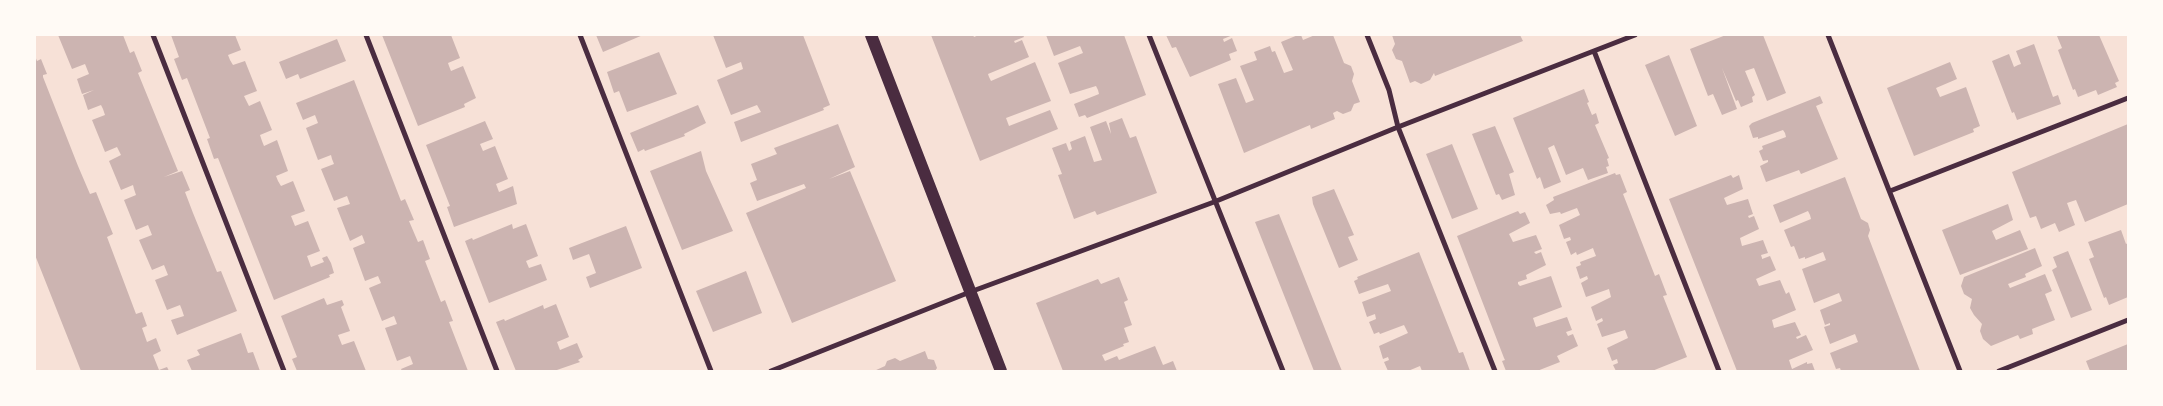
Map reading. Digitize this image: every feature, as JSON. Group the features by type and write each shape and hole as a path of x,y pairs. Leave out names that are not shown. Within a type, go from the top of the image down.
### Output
{"main road":[{"path":"871,35 1000,371"}],"street":[{"path":"153,35 284,371"},
{"path":"366,35 497,371"},
{"path":"580,35 711,371"},
{"path":"1149,35 1283,371"},
{"path":"1367,35 1389,90 1398,127 1495,371"},
{"path":"771,371 970,292 1214,202 1398,127 1634,35"},
{"path":"1828,35 1960,371"},
{"path":"1594,51 1719,371"},
{"path":"1890,191 2128,98"},
{"path":"1999,371 2128,320"}],"building":[{"path":"58,35 123,35 130,53 134,51 142,71 138,73 178,171 164,177 182,171 190,190 185,192 193,213 217,272 221,271 237,311 177,335 171,320 184,316 182,310 180,305 167,310 155,280 168,275 164,265 152,270 139,240 152,235 148,225 136,230 124,200 136,195 133,185 121,190 109,161 121,155 117,147 105,152 92,120 105,115 103,109 101,105 88,110 83,95 94,90 82,94 77,79 89,74 85,64 72,69"},
{"path":"171,35 235,35 241,50 228,55 233,65 245,61 257,91 244,96 249,106 260,101 272,130 260,135 264,146 277,140 288,171 276,176 278,181 281,186 293,181 305,211 291,216 295,226 308,221 320,251 307,256 311,267 324,262 322,258 327,256 334,273 329,275 330,277 274,300 218,158 214,159 207,139 210,138 187,78 182,80 174,59 179,57"},
{"path":"382,35 451,35 460,58 448,63 449,66 451,71 463,66 476,98 464,104 465,107 418,126"},
{"path":"596,35 643,35 603,52"},
{"path":"713,35 803,35 830,105 823,108 824,110 741,142 734,122 761,112 757,105 731,115 717,80 743,69 741,62 726,68"},
{"path":"931,35 973,35 974,37 979,35 1023,35 1024,37 1014,41 1015,43 1022,40 1029,57 988,74 989,77 991,81 1035,62 1051,101 1006,118 1009,126 1050,110 1058,129 980,161"},
{"path":"1046,35 1124,35 1146,95 1087,118 1085,115 1079,117 1074,104 1099,94 1098,90 1096,86 1070,94 1058,63 1083,53 1080,46 1054,56"},
{"path":"1166,35 1233,35 1223,39 1224,42 1232,38 1237,51 1229,54 1231,60 1190,77 1176,47 1172,48"},
{"path":"1301,35 1303,40 1315,35 1333,35 1344,63 1351,66 1354,74 1352,81 1360,102 1354,104 1351,111 1343,114 1337,111 1333,113 1335,119 1311,129 1310,125 1244,153 1218,84 1236,78 1246,103 1254,100 1240,66 1257,60 1254,52 1270,46 1272,52 1275,51 1284,73 1293,70 1281,42"},
{"path":"1392,35 1520,35 1523,41 1435,76 1434,73 1430,80 1421,84 1415,81 1410,83 1402,61 1396,59 1392,50 1395,44"},
{"path":"1726,35 1763,35 1786,93 1767,101 1754,68 1745,71 1755,95 1752,97 1753,102 1741,107 1738,100 1736,101 1722,68 1737,109 1722,115 1713,94 1708,96 1690,49"},
{"path":"2099,35 2119,81 2115,83 2117,87 2098,95 2096,90 2078,97 2075,89 2073,90 2058,50 2062,48 2057,36"},
{"path":"337,39 346,61 300,79 298,74 286,79 279,62"},
{"path":"2034,44 2053,97 2058,95 2061,104 2017,120 2014,112 2012,113 1992,61 2009,54 2014,67 2021,64 2016,51"},
{"path":"659,52 677,94 627,112 619,91 614,93 607,72"},
{"path":"1669,55 1697,126 1675,136 1645,65"},
{"path":"35,56 37,61 41,59 47,74 43,75 43,77 90,194 96,192 113,234 107,237 136,314 142,312 147,326 142,328 147,342 156,338 161,351 153,355 159,370 167,367 169,371 81,371 35,255"},
{"path":"1950,62 1957,79 1936,88 1940,97 1966,87 1980,126 1973,129 1974,132 1914,156 1887,88"},
{"path":"354,80 401,201 405,199 414,220 409,221 418,242 423,240 430,259 425,261 441,302 445,300 453,321 449,322 468,371 402,371 401,369 413,364 410,356 397,361 385,328 397,324 394,316 382,321 369,288 381,283 378,276 365,281 353,248 365,243 362,235 350,241 337,208 350,204 347,196 334,201 321,169 334,164 331,155 318,160 306,128 318,123 315,115 303,120 296,103"},
{"path":"1584,89 1592,115 1596,113 1599,123 1595,125 1609,158 1607,159 1609,166 1606,167 1608,173 1588,180 1583,168 1566,175 1554,145 1548,148 1561,182 1544,189 1540,177 1537,179 1513,118"},
{"path":"1820,96 1823,103 1816,106 1838,159 1801,174 1799,170 1766,182 1760,166 1768,162 1768,160 1763,161 1759,151 1763,149 1762,146 1786,137 1785,133 1783,130 1758,139 1758,137 1753,138 1749,126 1752,123"},
{"path":"698,105 706,123 684,134 685,136 638,152 630,133"},
{"path":"1122,118 1130,138 1136,136 1157,193 1097,215 1095,211 1074,219 1058,175 1062,174 1052,148 1066,143 1069,151 1072,149 1070,142 1085,136 1094,162 1102,160 1090,127 1106,121 1111,134 1109,123"},
{"path":"485,121 493,139 480,144 483,151 495,146 508,179 496,184 499,192 513,186 517,204 454,227 447,207 450,206 426,145"},
{"path":"838,124 855,167 829,179 850,171 896,281 792,323 746,213 806,188 804,184 757,201 750,183 757,180 751,164 777,154 774,148"},
{"path":"2128,124 2128,204 2085,222 2076,200 2067,203 2075,225 2059,232 2055,223 2041,229 2036,216 2030,218 2012,172"},
{"path":"1495,126 1514,172 1509,174 1515,195 1502,200 1499,194 1496,195 1472,134"},
{"path":"1452,144 1478,209 1452,219 1426,154"},
{"path":"701,151 706,171 733,231 682,250 650,171"},
{"path":"1615,173 1616,175 1620,174 1627,192 1623,194 1655,276 1659,274 1667,295 1663,296 1687,357 1652,371 1616,371 1613,365 1618,363 1617,359 1612,361 1607,348 1628,338 1625,330 1602,337 1597,324 1603,321 1602,318 1596,321 1591,307 1611,297 1609,289 1586,297 1581,283 1588,279 1587,276 1580,279 1576,267 1581,265 1580,262 1596,256 1593,248 1577,255 1576,252 1571,255 1566,242 1571,240 1570,237 1564,239 1559,225 1580,215 1577,208 1561,214 1560,212 1550,214 1546,205 1554,200 1553,197"},
{"path":"1731,175 1733,178 1739,175 1743,189 1724,198 1727,205 1748,199 1753,214 1748,216 1749,218 1754,216 1759,229 1740,238 1742,246 1763,240 1768,253 1761,255 1762,259 1770,256 1776,270 1756,279 1759,286 1780,280 1786,294 1789,292 1796,310 1772,320 1774,328 1795,322 1801,335 1796,337 1797,339 1806,335 1813,350 1789,360 1792,369 1807,362 1807,364 1812,363 1815,371 1737,371 1669,199"},
{"path":"1845,177 1861,219 1868,223 1870,230 1868,236 1920,371 1841,371 1840,368 1836,369 1830,353 1858,342 1855,334 1830,344 1824,327 1830,325 1830,323 1825,325 1820,310 1842,301 1839,293 1814,303 1802,269 1826,260 1823,252 1805,259 1805,257 1799,259 1794,246 1791,247 1784,230 1811,219 1810,215 1808,211 1780,223 1773,205"},
{"path":"1334,189 1354,235 1348,237 1358,260 1339,268 1313,204 1312,197"},
{"path":"2008,204 2013,220 1992,231 1996,240 2020,230 2028,249 1960,275 1942,230"},
{"path":"1518,211 1520,214 1525,212 1530,223 1509,234 1513,242 1536,235 1542,249 1534,252 1536,254 1541,252 1546,265 1526,275 1527,279 1518,282 1518,284 1520,286 1551,276 1562,307 1533,318 1536,327 1567,317 1572,330 1566,332 1568,336 1573,334 1578,346 1557,356 1560,362 1537,371 1506,371 1502,361 1505,360 1457,236"},
{"path":"1279,214 1342,371 1314,371 1255,222"},
{"path":"512,224 513,229 526,224 538,256 526,261 529,268 541,264 547,280 489,303 465,241 472,238 473,240"},
{"path":"626,226 642,268 590,288 586,277 596,273 589,254 573,260 569,248"},
{"path":"2121,230 2126,244 2128,243 2128,297 2109,305 2106,297 2104,298 2089,259 2094,257 2088,242"},
{"path":"2035,248 2042,266 2025,274 2026,277 2008,284 2010,288 2045,274 2052,291 2045,294 2055,320 2032,329 2033,334 2020,339 2018,335 1991,346 1983,339 1980,331 1982,324 1970,308 1972,299 1964,294 1961,286 1964,277"},
{"path":"2068,251 2092,310 2071,318 2052,270 2057,267 2053,257"},
{"path":"1419,252 1459,353 1463,352 1470,371 1422,371 1420,366 1408,371 1388,371 1384,362 1389,360 1388,357 1383,359 1379,346 1408,333 1404,325 1380,334 1379,332 1374,334 1369,322 1376,319 1375,314 1367,317 1362,302 1391,291 1388,284 1359,294 1354,281 1358,279 1357,277"},
{"path":"746,271 762,313 713,332 696,291"},
{"path":"1119,277 1128,300 1124,302 1132,325 1124,328 1129,342 1102,355 1105,361 1117,356 1119,360 1155,346 1163,365 1173,361 1177,371 1063,371 1036,303 1098,279 1101,284"},
{"path":"324,298 327,305 342,300 344,305 341,307 350,331 338,335 342,345 354,341 366,371 297,371 292,359 297,357 281,316"},
{"path":"556,304 569,337 557,342 560,350 577,343 583,357 578,360 580,362 554,371 516,371 496,322 504,319 505,321 543,305 544,309"},
{"path":"241,333 248,353 253,352 260,371 192,371 187,360 200,355 197,350"},
{"path":"2128,344 2128,371 2090,371 2086,361"},
{"path":"925,351 928,359 934,360 937,368 935,371 874,371 885,366 887,361 895,358 900,361"}]}
